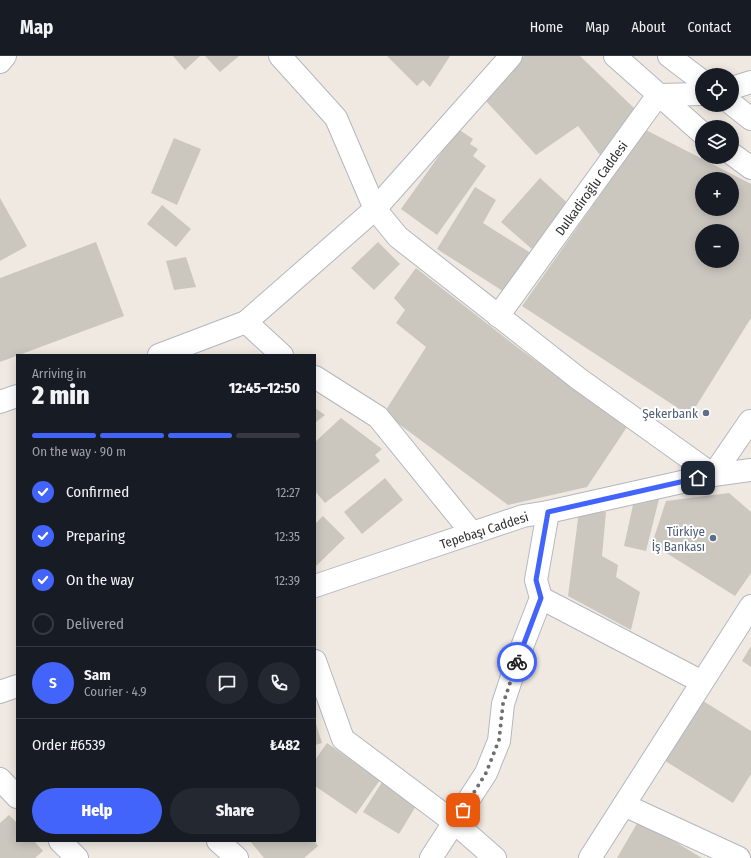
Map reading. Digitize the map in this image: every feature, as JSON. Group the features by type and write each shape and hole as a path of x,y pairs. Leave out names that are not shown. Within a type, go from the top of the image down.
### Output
{"street":[{"path":"0,62 5,56"},
{"path":"280,56 336,118 375,209 398,237 579,379 713,474 751,421"},
{"path":"161,354 246,322 375,209 511,56"},
{"path":"615,56 695,127"},
{"path":"669,56 695,76"},
{"path":"739,86 751,82"},
{"path":"658,95 695,94"},
{"name":"Dulkadiroğlu Caddesi","path":"498,316 658,95"},
{"path":"739,110 751,119"},
{"path":"739,159 751,168"},
{"path":"246,322 281,354"},
{"path":"316,378 378,417 472,533"},
{"name":"Tepebaşı Caddesi","path":"316,586 523,516 548,512 713,474 751,470"},
{"path":"431,858 486,773 499,740 503,704 520,652 541,598 536,580 548,512"},
{"path":"541,598 702,682"},
{"path":"590,858 751,606"},
{"path":"316,664 343,739 455,823 494,858"},
{"path":"0,692 16,686"},
{"path":"0,779 16,796"},
{"path":"624,805 739,858"},
{"path":"61,842 77,858"},
{"path":"219,842 236,858"}],"building":[{"path":"173,56 200,56 185,70"},
{"path":"205,56 239,56 220,72"},
{"path":"387,56 450,56 430,87 423,80 417,86"},
{"path":"524,56 580,56 635,109 603,159 578,126 536,155 484,99"},
{"path":"458,129 473,139 470,144 478,149 473,156 486,166 437,235 401,209"},
{"path":"646,130 695,155 695,164 712,164 728,172 695,172 695,216 739,216 739,178 751,184 751,318 690,416 522,306"},
{"path":"174,138 201,149 177,205 151,193"},
{"path":"540,178 572,207 533,250 501,222"},
{"path":"475,187 496,200 483,223 534,255 509,295 437,249"},
{"path":"0,198 27,246 0,261"},
{"path":"162,205 191,229 176,247 147,224"},
{"path":"96,242 124,316 22,354 16,354 16,356 0,362 0,278"},
{"path":"378,242 400,264 374,290 351,268"},
{"path":"186,257 196,287 174,290 166,261"},
{"path":"416,268 517,347 627,427 587,487 508,505 384,413 426,347 396,323 405,310 394,298"},
{"path":"316,409 325,415 316,422"},
{"path":"341,418 382,449 375,455 380,461 325,503 316,492 316,441"},
{"path":"385,478 403,500 362,534 344,512"},
{"path":"729,493 751,512 751,573 735,596 652,544 666,501"},
{"path":"659,499 646,551 624,546 633,505"},
{"path":"579,511 606,512 602,556 618,565 616,577 640,592 631,630 568,596"},
{"path":"323,516 345,538 316,566 316,523"},
{"path":"751,646 751,667 742,661"},
{"path":"700,699 751,731 751,774 733,803 662,759"},
{"path":"316,724 322,743 316,745"},
{"path":"327,743 380,780 356,814 316,787 316,759"},
{"path":"384,779 419,801 399,834 363,812"},
{"path":"9,815 16,822 16,842 35,842 43,851 35,858 0,858 0,823"},
{"path":"639,820 702,858 617,858"},
{"path":"251,842 315,842 318,846 304,858 264,858"}],"way so far":[{"path":"463,810 486,773 499,740 503,704 517,662"}],"place":[{"name":"Şekerbank","path":"706,413"},
{"name":"Türkiye İş Bankası","path":"713,538"}],"route":[{"path":"517,662 541,598 536,580 548,512 698,478"}]}
